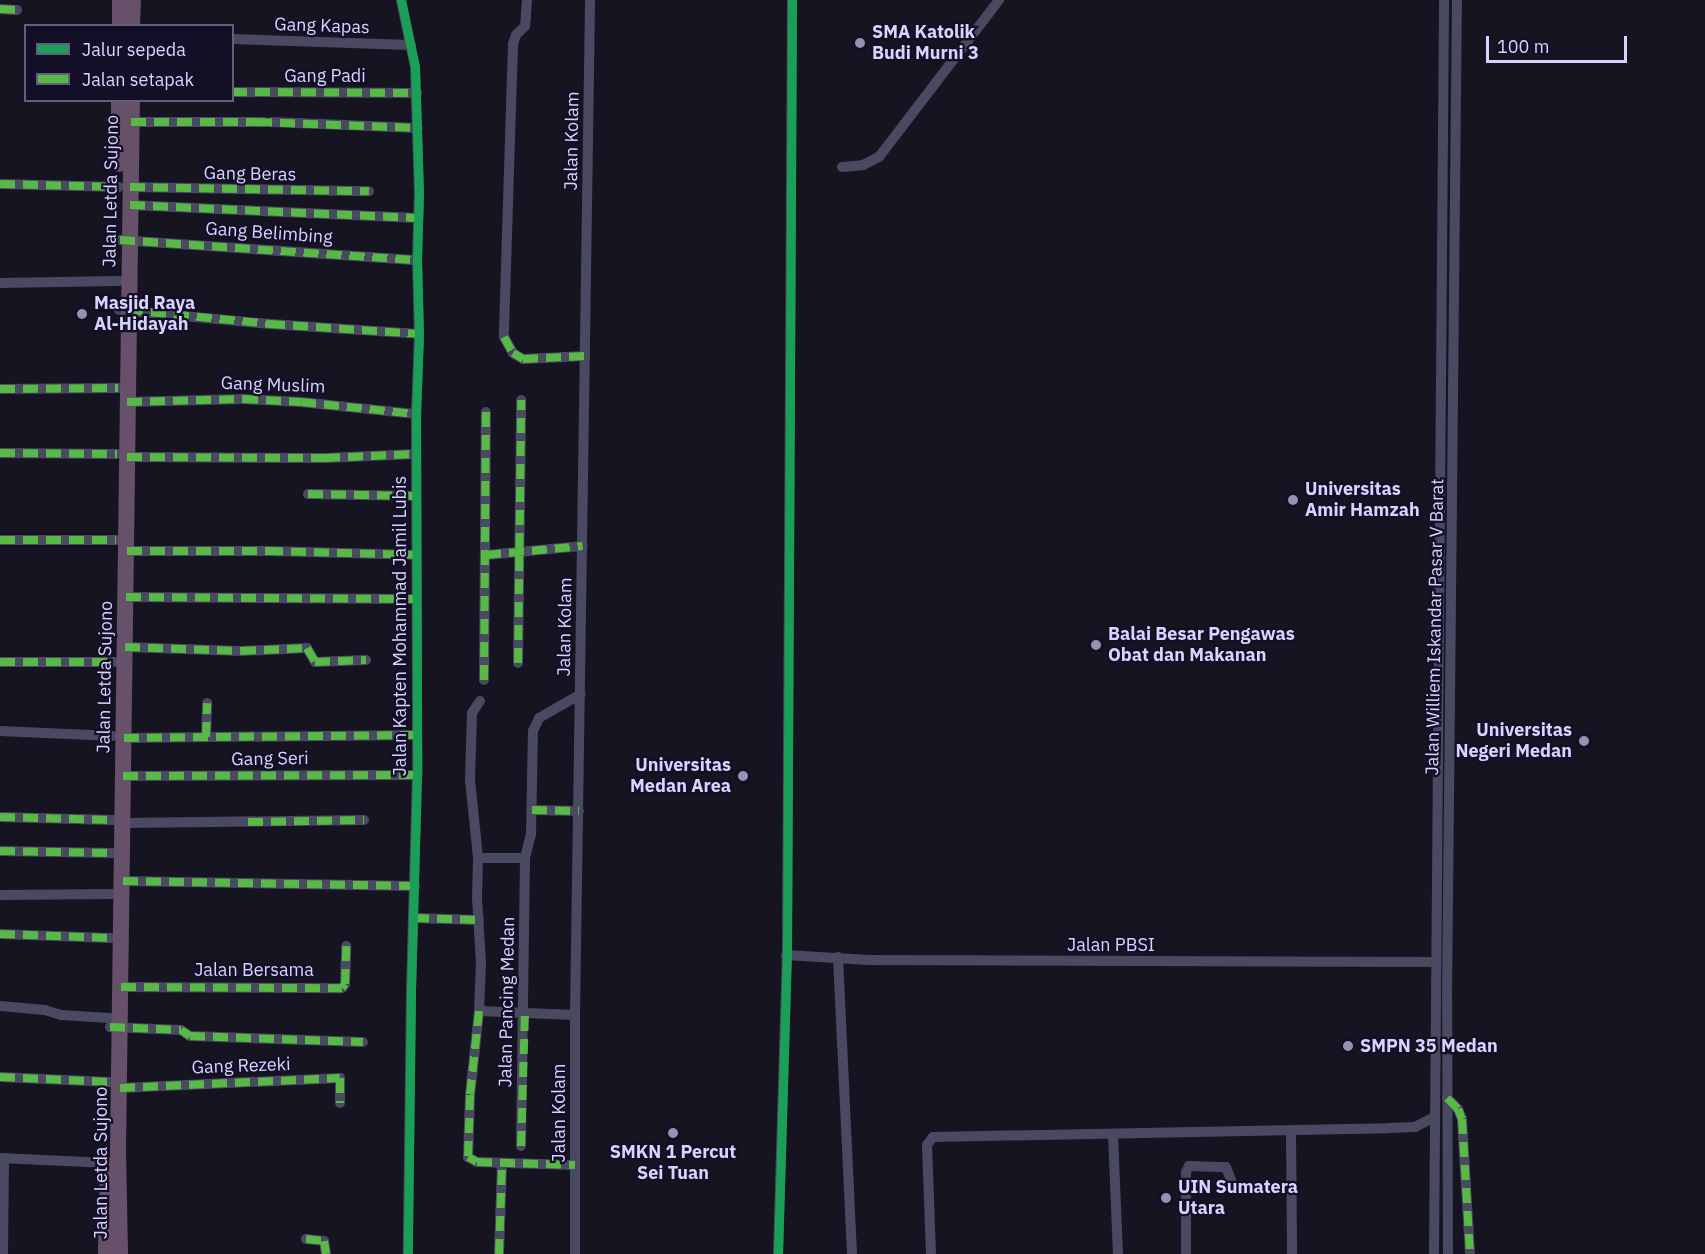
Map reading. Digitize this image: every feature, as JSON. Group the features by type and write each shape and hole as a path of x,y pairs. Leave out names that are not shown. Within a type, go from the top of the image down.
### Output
{"highway":[{"path":"120,0 120,24"},
{"path":"132,24 133,0"},
{"name":"Jalan Letda Sujono","path":"106,1254 113,1224 115,1085 111,938 118,887 113,853 123,776 114,662 121,546 125,240 125,187 119,102"},
{"name":"Jalan Letda Sujono","path":"124,310 119,280 130,205 125,187 132,102"},
{"name":"Jalan Letda Sujono","path":"114,1024 121,987 118,887 119,737 126,597 121,546"},
{"name":"Jalan Letda Sujono","path":"115,1085 108,1163 113,1224 120,1254"}],"street":[{"name":"Jalan Kapten Mohammad Jamil Lubis","path":"401,0 411,45 417,93 418,128 417,775 408,1254"},
{"path":"527,0 525,26 513,44 504,336 513,353 523,359 585,356"},
{"name":"Jalan Kolam","path":"575,1254 575,1015 590,0"},
{"path":"778,1254 786,956 792,0"},
{"path":"842,167 863,165 879,157 999,0"},
{"name":"Jalan Williem Iskandar Pasar V Barat","path":"1434,1254 1444,0"},
{"name":"Jalan Williem Iskandar Pasar V Barat","path":"1448,1254 1449,813 1457,0"},
{"path":"0,9 17,10"},
{"name":"Gang Kapas","path":"234,39 411,45"},
{"name":"Gang Padi","path":"234,92 417,93"},
{"path":"131,122 268,122 418,128"},
{"name":"Gang Beras","path":"0,183 369,191"},
{"path":"130,205 418,218"},
{"path":"1442,229 1455,228"},
{"name":"Gang Belimbing","path":"125,240 417,260"},
{"path":"0,283 119,280"},
{"path":"124,310 270,324 419,334"},
{"path":"1441,315 1454,315"},
{"name":"Gang Muslim","path":"0,389 278,401 416,414"},
{"path":"518,663 521,400"},
{"path":"484,680 486,412"},
{"path":"0,453 325,458 416,454"},
{"path":"308,494 416,496"},
{"path":"0,540 416,555"},
{"path":"486,555 583,546"},
{"path":"126,597 416,599"},
{"path":"125,647 241,651 307,648 315,662 366,660"},
{"path":"0,662 114,662"},
{"path":"1438,690 1450,690"},
{"name":"Jalan Pancing Medan","path":"520,1146 525,1013 525,858 530,843 534,726 542,716 581,694"},
{"path":"480,701 472,713 470,780 478,858 482,963 467,1155 474,1161 575,1165"},
{"path":"207,703 207,737"},
{"path":"0,731 119,737 417,735"},
{"name":"Gang Seri","path":"123,776 417,775"},
{"path":"532,810 579,811"},
{"path":"1437,813 1449,813"},
{"path":"0,817 118,822 364,820"},
{"path":"0,851 113,853"},
{"path":"478,858 525,858"},
{"path":"0,895 118,887 415,886"},
{"path":"414,918 479,920"},
{"path":"0,934 111,938"},
{"name":"Jalan Bersama","path":"121,987 342,988 345,984 346,946"},
{"name":"Jalan PBSI","path":"786,956 868,960 1436,962"},
{"path":"838,957 852,1254"},
{"path":"0,1006 45,1010 114,1024 181,1030 190,1036 363,1042"},
{"path":"480,1011 575,1015"},
{"path":"0,1077 115,1085"},
{"name":"Gang Rezeki","path":"115,1085 340,1078 340,1103"},
{"path":"1447,1098 1458,1109 1462,1119 1470,1254"},
{"path":"932,1254 927,1145 933,1137 1291,1132 1415,1127 1435,1117"},
{"path":"1291,1132 1292,1254"},
{"path":"1113,1135 1118,1254"},
{"path":"3,1254 2,1159 108,1163"},
{"path":"499,1254 502,1163"},
{"path":"1186,1254 1186,1172 1189,1166 1226,1167 1232,1183 1237,1187 1291,1187"},
{"path":"306,1239 324,1240 326,1254"}],"marked path":[{"path":"0,9 17,10"},
{"path":"234,92 417,93"},
{"path":"131,122 257,122 418,128"},
{"path":"0,184 119,187"},
{"path":"130,187 369,191"},
{"path":"130,205 418,218"},
{"path":"120,240 417,260"},
{"path":"128,310 270,324 419,334"},
{"path":"504,337 513,353 523,359 585,356"},
{"path":"0,389 118,388"},
{"path":"127,402 243,399 301,402 416,414"},
{"path":"518,663 521,400"},
{"path":"484,680 486,412"},
{"path":"0,453 117,454"},
{"path":"127,457 325,458 416,454"},
{"path":"308,494 416,496"},
{"path":"0,540 116,540"},
{"path":"486,555 583,546"},
{"path":"127,551 268,551 416,555"},
{"path":"126,597 416,599"},
{"path":"125,647 241,651 307,648 315,662 366,660"},
{"path":"0,662 114,662"},
{"path":"206,737 207,703"},
{"path":"124,738 417,735"},
{"path":"123,776 417,775"},
{"path":"532,810 579,811"},
{"path":"0,817 113,820"},
{"path":"248,822 364,820"},
{"path":"0,851 113,853"},
{"path":"123,881 415,886"},
{"path":"414,918 479,920"},
{"path":"0,934 111,938"},
{"path":"121,987 342,988 345,984 346,946"},
{"path":"479,1011 470,1095 468,1157 477,1162 575,1165"},
{"path":"521,1146 525,1013"},
{"path":"110,1027 181,1030 190,1036 363,1042"},
{"path":"0,1077 110,1082"},
{"path":"120,1088 340,1078 340,1103"},
{"path":"1447,1098 1458,1109 1462,1119 1470,1254"},
{"path":"499,1254 502,1163"},
{"path":"306,1239 324,1241 326,1254"}],"cycle path":[{"path":"401,0 415,67 419,192 417,260 419,334 416,414 417,775 411,991 408,1254"},
{"path":"778,1254 787,953 792,0"}],"place":[{"name":"SMA Katolik Budi Murni 3","path":"860,43"},
{"name":"Masjid Raya Al-Hidayah","path":"82,314"},
{"name":"Universitas Amir Hamzah","path":"1293,500"},
{"name":"Balai Besar Pengawas Obat dan Makanan","path":"1096,645"},
{"name":"Universitas Negeri Medan","path":"1584,741"},
{"name":"Universitas Medan Area","path":"743,776"},
{"name":"SMPN 35 Medan","path":"1348,1046"},
{"name":"SMKN 1 Percut Sei Tuan","path":"673,1133"},
{"name":"UIN Sumatera Utara","path":"1166,1198"}]}
